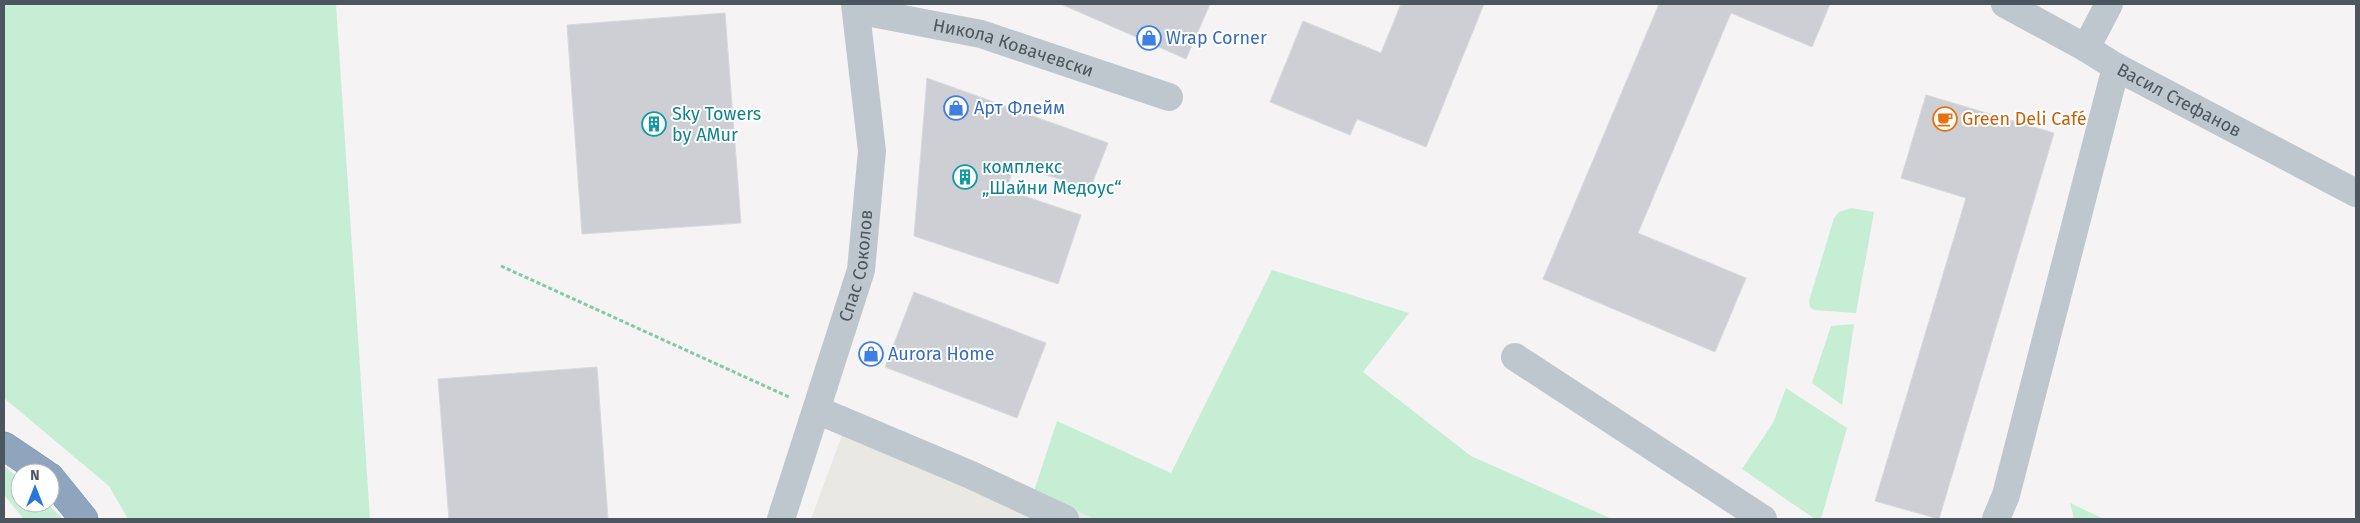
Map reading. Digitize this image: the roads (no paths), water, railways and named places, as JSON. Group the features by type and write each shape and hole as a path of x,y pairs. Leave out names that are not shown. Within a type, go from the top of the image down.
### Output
{"highway":[{"path":"4,446 29,463"},
{"path":"60,489 84,519"}],"street":[{"name":"Васил Стефанов","path":"2005,4 2086,48 2116,67 2356,193"},
{"path":"2086,48 2109,4"},
{"name":"Никола Ковачевски","path":"855,7 981,34 1169,97"},
{"name":"Спас Соколов","path":"781,519 861,270 872,151 855,7"},
{"path":"1996,519 2006,495 2116,67"},
{"path":"1516,357 1763,519"},
{"path":"816,410 971,475 1066,519"}],"place":[{"name":"Wrap Corner","path":"1149,38"},
{"name":"Арт Флейм","path":"956,108"},
{"name":"Green Deli Café","path":"1945,119"},
{"name":"Sky Towers by AMur","path":"654,124"},
{"name":"комплекс „Шайни Медоус“","path":"965,177"},
{"name":"Aurora Home","path":"871,354"}]}
